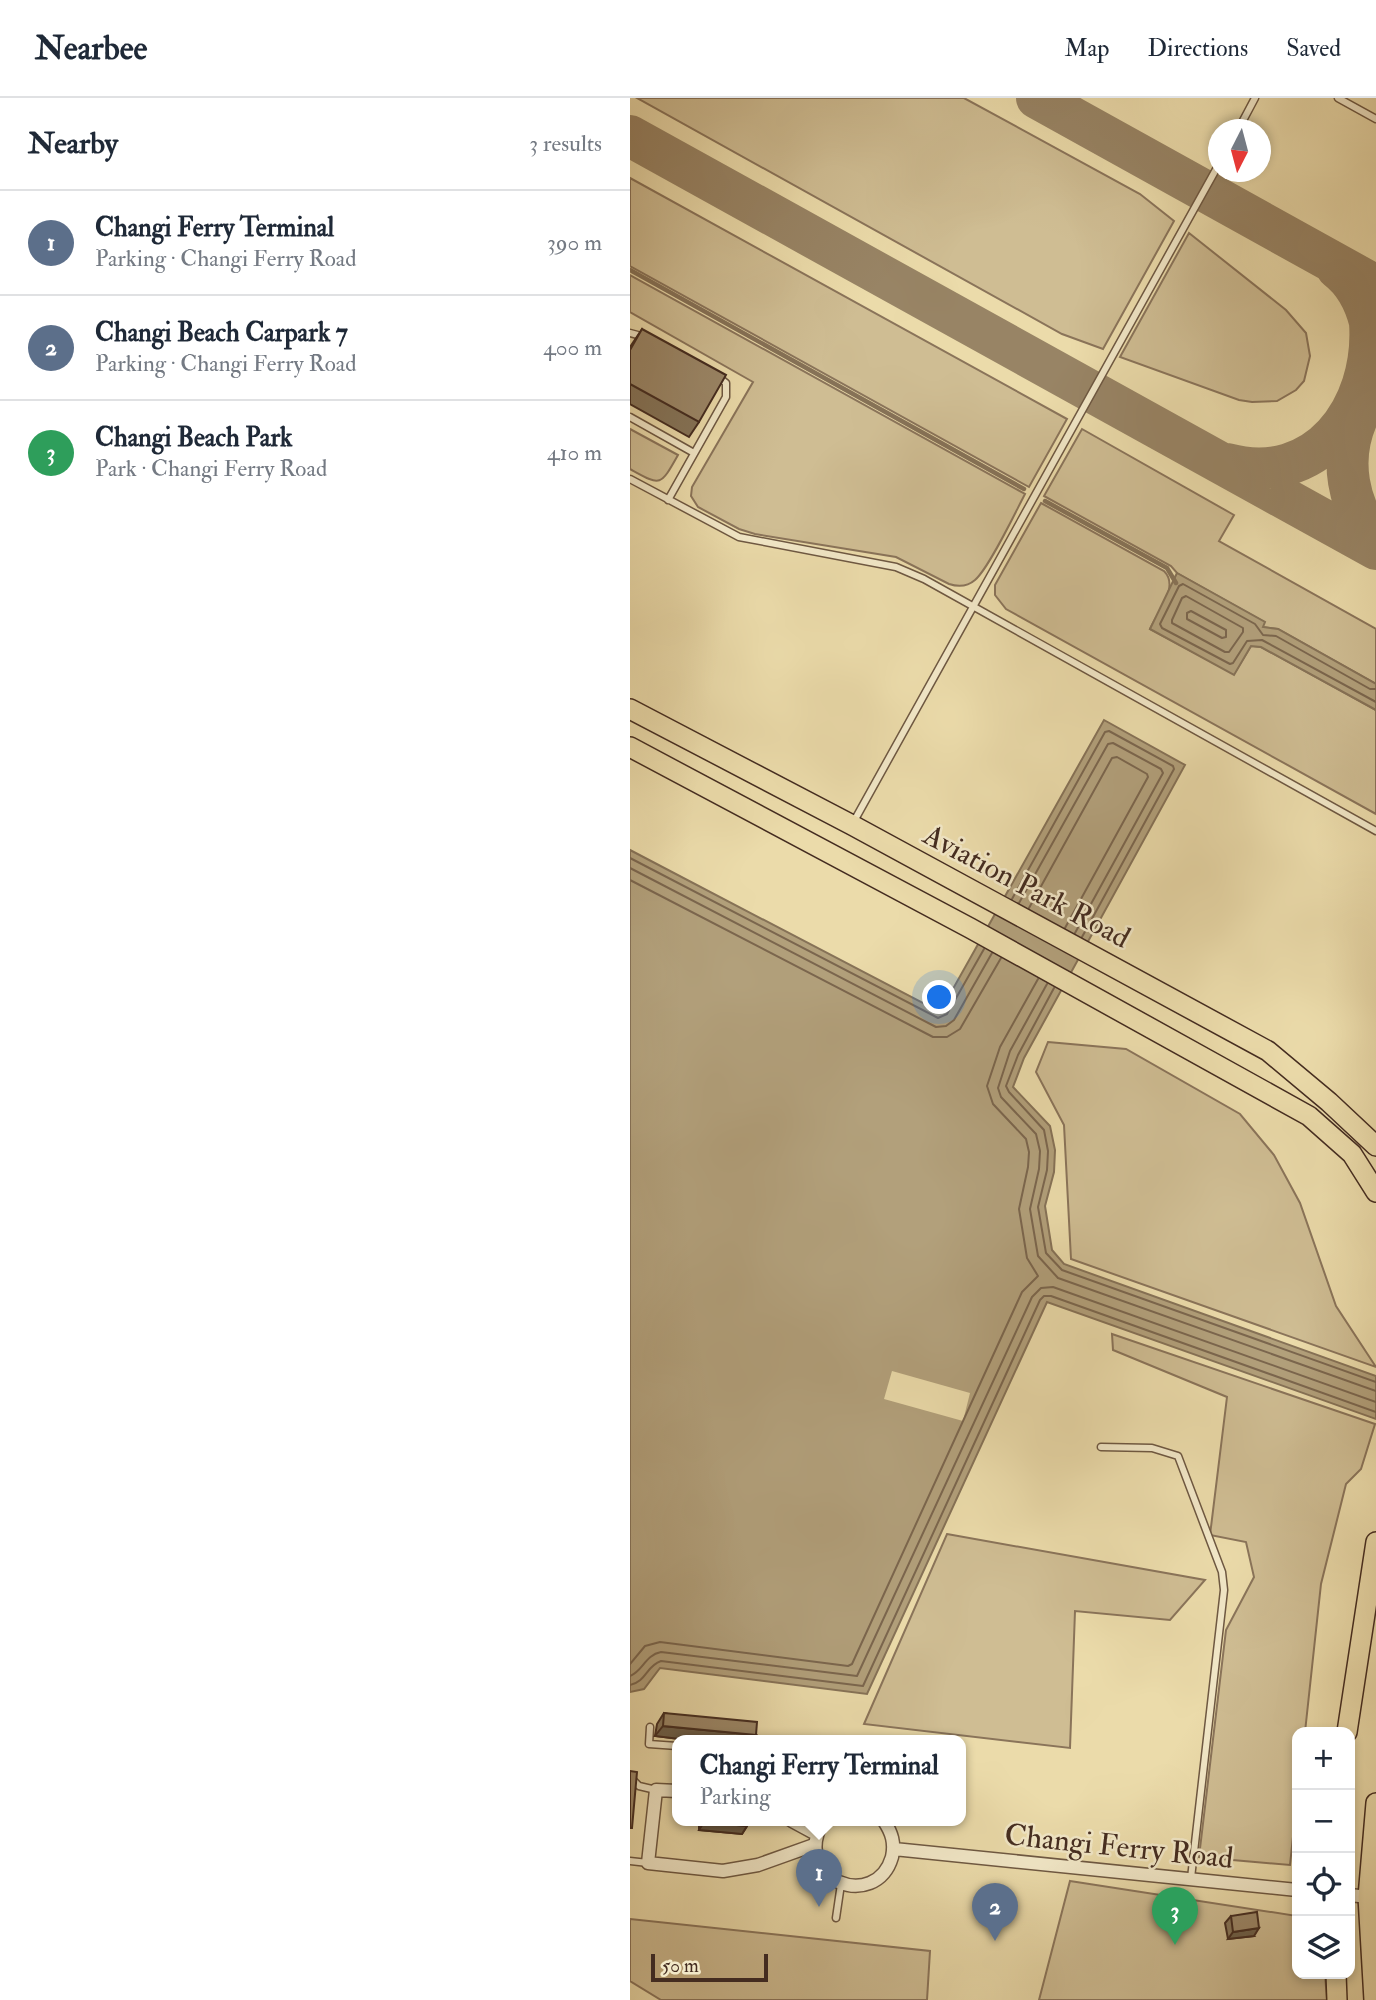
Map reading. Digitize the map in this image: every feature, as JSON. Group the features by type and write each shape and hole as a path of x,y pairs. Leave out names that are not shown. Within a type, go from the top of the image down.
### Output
{"main road":[{"name":"Aviation Park Road","path":"630,709 852,825 1268,1051 1376,1146"},
{"path":"630,747 970,928 1309,1116 1352,1154 1376,1192"},
{"path":"1349,1727 1376,1542"},
{"path":"1358,1653 1366,1661 1376,1665"},
{"path":"1374,2000 1359,1896 1376,1804"},
{"path":"1336,1979 1337,2000"}],"street":[{"path":"672,1791 656,1790 648,1863 723,1871 758,1865 815,1840"},
{"path":"798,1826 815,1840"},
{"path":"821,1826 815,1840 817,1862 827,1875 841,1884 859,1886 876,1879 889,1866 894,1849 892,1832 888,1826"},
{"name":"Changi Ferry Road","path":"894,1849 1292,1890"}],"lane":[{"path":"1244,119 1255,98"},
{"path":"1338,98 1376,119"},
{"path":"852,825 1209,182"},
{"path":"630,333 653,341"},
{"path":"668,500 726,397 726,383 710,372"},
{"path":"630,417 694,453"},
{"path":"630,479 739,537 896,567 974,606 1376,831"},
{"path":"1101,1447 1152,1448 1178,1456 1222,1572 1224,1590 1191,1880"},
{"path":"650,1727 649,1744 672,1746"},
{"path":"630,1777 639,1786 656,1790"},
{"path":"630,1861 648,1863"},
{"path":"836,1918 841,1884"}],"shaded area":[{"path":"637,98 964,98 1140,194 1174,221 1103,349 1062,334"},
{"path":"630,178 1067,419 1029,487 630,266"},
{"path":"1189,233 1286,310 1306,333 1310,356 1304,381 1296,390 1277,401 1239,400 1120,357"},
{"path":"630,275 1025,494 981,574 969,584 952,585 896,557 755,534 739,529 698,507 691,496 692,487 753,382 630,312"},
{"path":"630,429 678,455 663,478 654,480 630,469"},
{"path":"1082,429 1234,515 1219,541 1376,629 1376,684 1278,629 1262,627 1264,622 1177,573 1171,566 1044,496"},
{"path":"1041,503 1164,571 1170,584 1166,600 1150,629 1234,674 1251,646 1261,647 1376,710 1376,814 1006,609 995,595 995,585"},
{"path":"1048,1042 1126,1049 1240,1114 1274,1155 1300,1203 1336,1306 1376,1367 1071,1259 1064,1125 1036,1072"},
{"path":"1112,1334 1375,1424 1361,1469 1346,1484 1321,1584 1306,1727 1292,1727 1290,1865 1199,1857 1226,1630 1254,1577 1246,1542 1210,1535 1227,1397 1113,1350"},
{"path":"947,1534 1205,1580 1170,1620 1075,1611 1070,1748 864,1724"},
{"path":"1070,1881 1292,1915 1292,1979 1325,1979 1327,2000 1039,2000"},
{"path":"630,1919 930,1951 927,2000 661,2000 630,1981"}],"water":[{"path":"1177,573 1265,622 1263,627 1278,629 1376,684 1376,710 1261,647 1251,646 1234,675 1150,629"},
{"path":"1104,720 1185,765 1024,1058 1013,1087 1050,1126 1055,1150 1054,1172 1045,1206 1052,1250 1064,1264 1376,1376 1376,1419 1047,1302 867,1694 660,1668 644,1689 630,1692 630,850 940,1012"}],"pier":[{"path":"892,1371 970,1393 963,1421 884,1399"}],"building":[{"path":"642,329 726,375 699,422 630,384 630,350"},
{"path":"664,1713 757,1722 756,1735 663,1726"},
{"path":"630,1771 637,1772 632,1828 630,1828"},
{"path":"1257,1912 1259,1928 1233,1932 1231,1916"}],"waterway":[{"path":"630,270 1024,489"},
{"path":"1045,501 1167,568 1176,583"}],"taxiway":[{"path":"1037,98 1376,286"},
{"path":"630,136 1376,549"},
{"path":"1227,464 1259,468 1288,464 1313,453 1334,435 1351,412 1363,385 1369,354 1370,322 1358,292 1337,268"},
{"path":"1358,416 1348,449 1349,482 1359,513 1376,543"}],"place":[{"name":"Changi Ferry Terminal","path":"819,1907"},
{"name":"Changi Beach Carpark 7","path":"995,1941"},
{"name":"Changi Beach Park","path":"1175,1945"}]}
